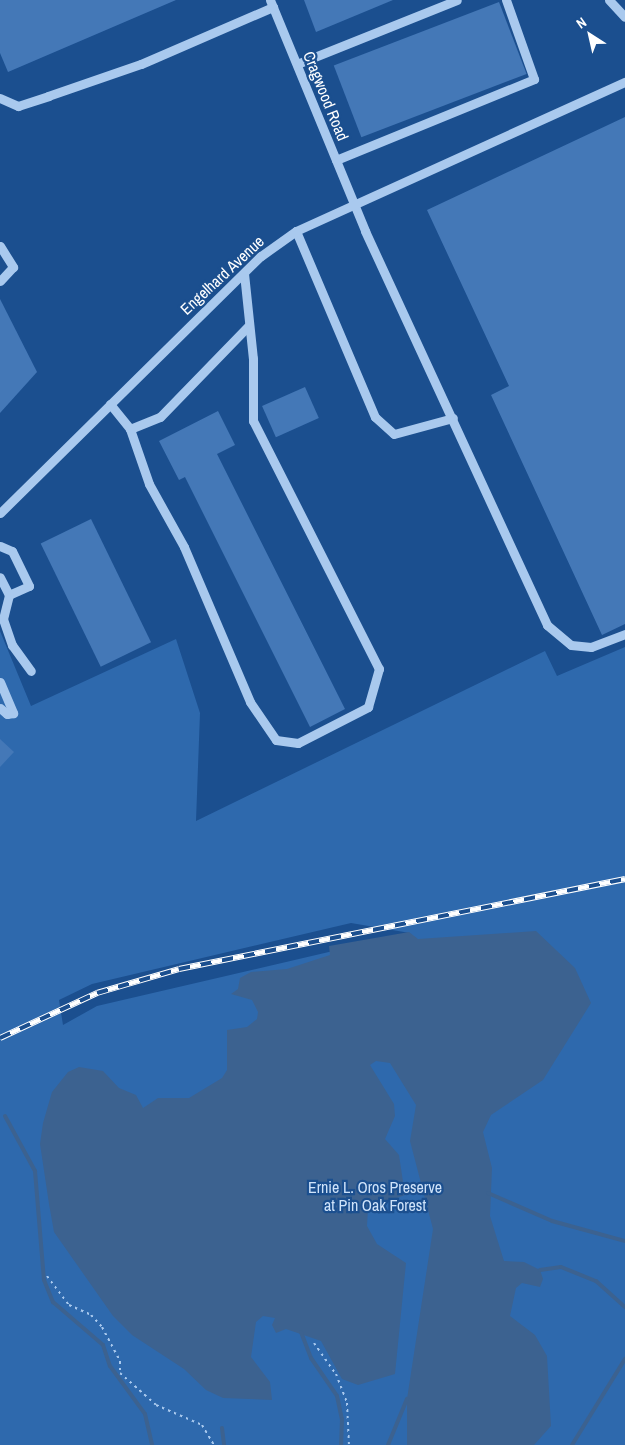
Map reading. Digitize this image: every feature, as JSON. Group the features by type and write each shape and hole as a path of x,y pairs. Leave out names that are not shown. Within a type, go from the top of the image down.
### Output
{"street":[{"path":"297,64 457,0"},
{"path":"336,160 534,79 506,0"},
{"path":"609,0 625,17"},
{"path":"0,98 18,106 141,64 272,4"},
{"name":"Cragwood Road","path":"272,4 353,204 552,633 571,644 591,647 625,634"},
{"name":"Engelhard Avenue","path":"0,513 244,273 296,230 625,82"},
{"path":"296,230 375,417 394,434 452,418"},
{"path":"0,246 13,267 0,281"},
{"path":"110,404 130,429 149,484 184,547 250,702 276,740 298,743 368,706 379,669 253,421 249,325 244,273"},
{"path":"130,429 160,417 249,325"},
{"path":"0,546 12,551 30,586 9,595"},
{"path":"0,577 9,595 3,619 12,646 31,672"},
{"path":"0,682 12,713 7,714 0,708"}],"path":[{"path":"47,1276 69,1305 86,1312 102,1327 126,1378 156,1405 202,1425 214,1445"},
{"path":"314,1343 336,1374 347,1402 349,1445"}],"green space":[{"name":"Ernie L. Oros Preserve at Pin Oak Forest","path":"0,631 31,706 176,639 200,713 196,821 545,651 557,676 625,647 625,1445 0,1445","holes":["351,923 410,933 97,1006 63,1025 59,1000 92,984"]}],"shaded area":[{"path":"536,931 575,968 591,1003 543,1080 491,1115 483,1132 492,1168 490,1216 504,1261 524,1262 540,1270 543,1279 540,1287 522,1283 516,1288 510,1316 535,1335 547,1356 551,1426 534,1445 407,1445 407,1399 433,1229 410,1141 416,1105 390,1063 376,1061 370,1065 394,1104 395,1116 385,1139 399,1155 405,1195 368,1209 367,1226 377,1244 406,1263 395,1374 358,1385 342,1379 321,1341 286,1329 276,1333 272,1325 275,1318 263,1316 256,1322 251,1357 270,1382 272,1400 223,1398 206,1390 184,1369 132,1335 113,1316 54,1232 40,1144 43,1123 52,1092 68,1072 79,1067 103,1071 119,1088 136,1095 143,1108 158,1098 189,1098 222,1078 227,1070 227,1030 247,1027 257,1019 258,1012 252,1000 231,994 238,989 240,978 251,972 287,969 330,955 329,946 409,932 418,939"}],"building":[{"path":"0,0 176,0 8,72 0,53"},
{"path":"304,0 393,0 316,32"},
{"path":"499,2 527,74 361,137 334,65"},
{"path":"625,117 625,624 602,635 491,395 509,386 427,210"},
{"path":"0,299 37,372 0,413"},
{"path":"305,387 319,418 276,437 262,406"},
{"path":"218,411 235,445 217,454 345,709 310,727 185,477 179,480 159,441"},
{"path":"91,519 151,642 101,667 41,544"},
{"path":"0,739 14,752 0,767"}],"waterway":[{"path":"5,1116 35,1171 44,1280 53,1302 103,1345 110,1366 145,1414 152,1445"},
{"path":"488,1193 552,1221 625,1241"},
{"path":"540,1270 561,1267 596,1281 625,1307"},
{"path":"301,1332 311,1358 337,1396 342,1419 341,1445"},
{"path":"572,1445 625,1359"},
{"path":"388,1445 407,1399"},
{"path":"222,1428 224,1445"}],"railway":[{"path":"0,1038 97,993 179,969 625,879"}]}
